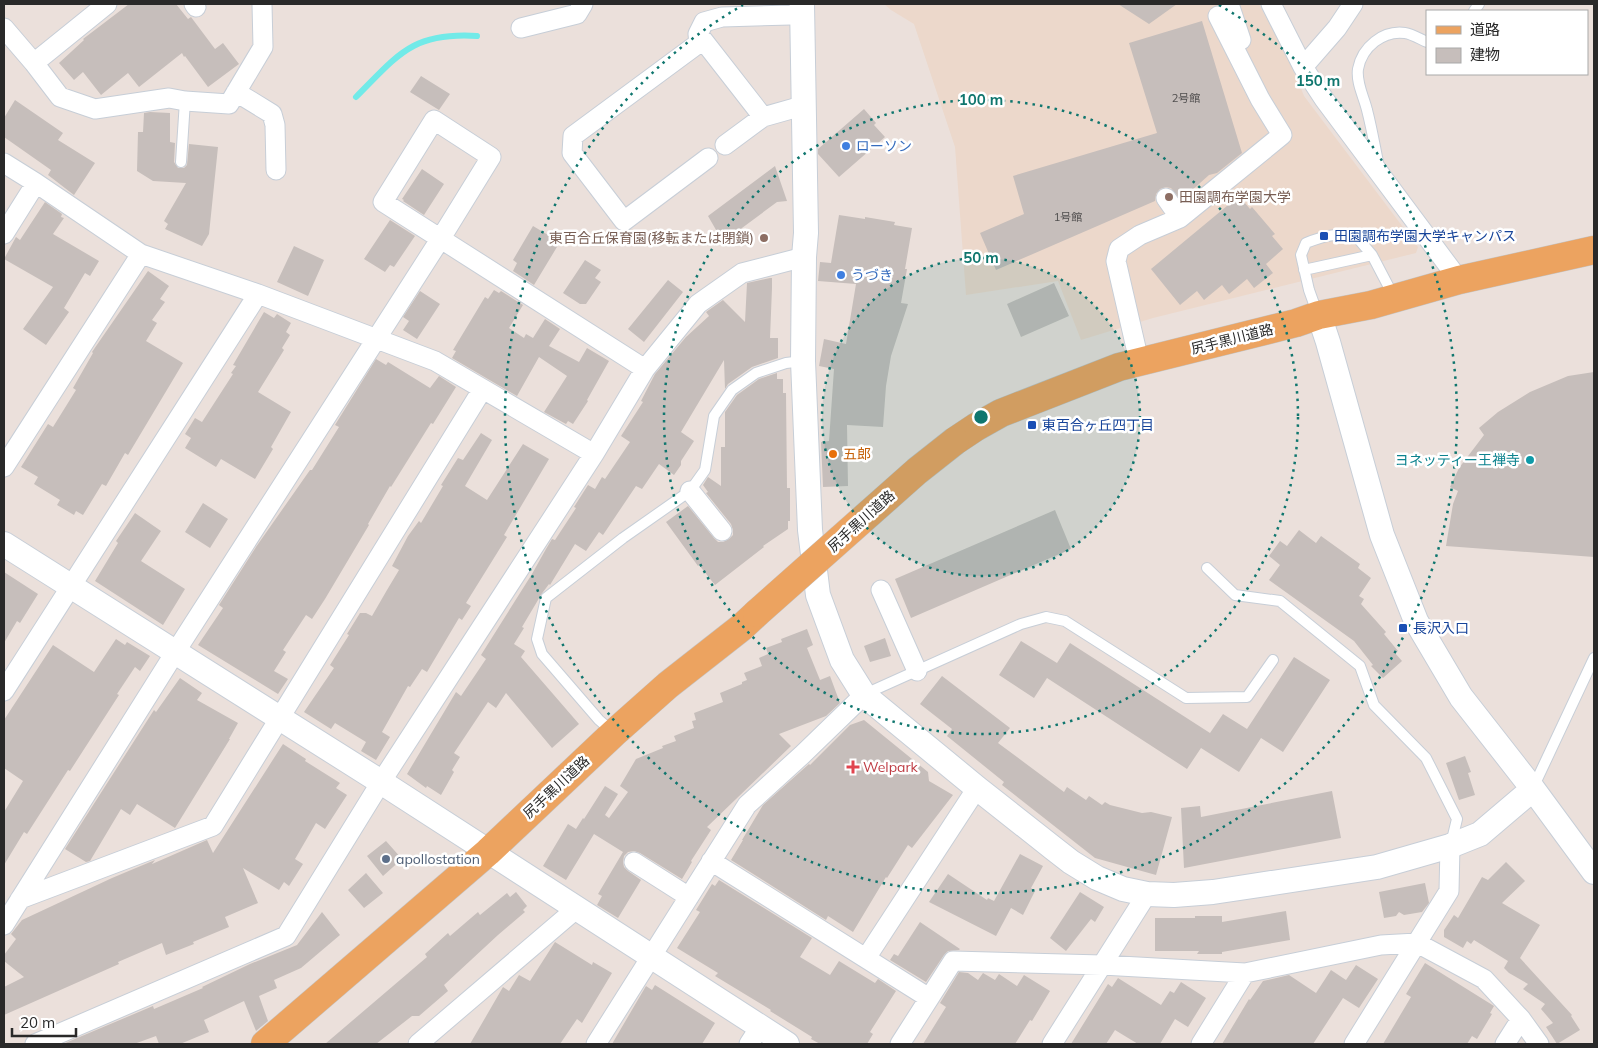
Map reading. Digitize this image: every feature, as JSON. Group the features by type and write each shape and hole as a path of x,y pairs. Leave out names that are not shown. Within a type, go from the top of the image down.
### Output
{"main road":[{"name":"尻手黒川道路","path":"265,1044 488,852 614,733 668,685 742,626 917,471 976,426 1001,414 1119,367 1139,361 1319,316 1371,305 1459,280 1594,250"}],"street":[{"path":"34,63 107,4"},
{"path":"4,28 60,97 96,109 169,98 229,104 263,47 262,4"},
{"path":"521,28 577,14 584,4"},
{"path":"1270,4 1303,67 1324,99 1459,280"},
{"path":"1303,67 1337,28 1353,4"},
{"path":"699,43 698,34 704,22 722,17 791,15 802,8"},
{"path":"802,8 802,106 806,233 803,361 810,530 818,595 842,660 864,695 1071,862 1097,878 1123,889 1148,894 1174,895 1213,892 1377,867 1450,846 1480,834 1533,789"},
{"path":"1139,361 1116,261 1119,249 1140,235 1180,218 1282,135 1260,99 1242,63 1224,10"},
{"path":"708,158 624,220 572,153 573,136 616,95 703,40 763,117"},
{"path":"236,92 272,114 275,125 276,170"},
{"path":"725,145 763,117 802,106"},
{"path":"4,925 176,651 441,238 491,156 434,120 383,202 441,238 645,369"},
{"path":"4,164 36,183 141,254 258,294 434,361 594,454"},
{"path":"4,234 36,183"},
{"path":"1166,198 1180,218"},
{"path":"4,467 141,254"},
{"path":"35,1044 286,936 380,782 594,454 645,369 698,304 742,273 804,256"},
{"path":"4,691 258,294"},
{"path":"1319,316 1382,535 1416,621 1461,698 1533,789 1594,872"},
{"path":"20,899 212,826 482,390"},
{"path":"690,491 722,531"},
{"path":"4,544 176,651 651,957 755,1036 787,1044"},
{"path":"881,590 917,671"},
{"path":"596,1044 746,805 802,755 864,695"},
{"path":"866,958 977,788"},
{"path":"1354,1044 1449,890 1450,846"},
{"path":"711,861 929,998"},
{"path":"634,862 689,897"},
{"path":"1052,1044 1148,894"},
{"path":"418,1044 576,909"},
{"path":"900,1044 953,961 1102,965 1245,973 1381,945 1417,943 1484,979 1521,1019 1538,1044"},
{"path":"1201,1044 1245,973"},
{"path":"1505,1044 1521,1019"}],"lane":[{"path":"1381,175 1367,108 1360,88 1358,70 1365,52 1378,39 1391,34 1407,33 1426,42"},
{"path":"181,162 185,101"},
{"path":"1319,316 1301,255 1306,243 1324,236 1342,233 1355,234 1372,255 1395,298"},
{"path":"1304,270 1372,255"},
{"path":"614,733 599,720 542,654 538,639 546,598 637,527 690,491 705,470 714,416 732,390 756,373 786,363 803,361"},
{"path":"1207,568 1235,595 1280,601 1360,666 1374,705 1426,758 1457,819 1450,846"},
{"path":"864,695 1021,624 1046,617 1065,621 1186,698 1247,698 1273,660"},
{"path":"1533,789 1594,658"}],"shaded area":[{"name":"田園調布学園大学","path":"884,4 1259,4 1292,66 1304,96 1418,247 1416,253 1153,318 1081,340 1058,281 966,295 955,147 914,24"}],"building":[{"path":"129,4 176,4 188,19 191,17 215,49 223,43 239,64 208,87 182,53 139,87 128,73 101,95 83,72 74,80 59,63 83,39"},
{"path":"1118,4 1177,4 1149,24"},
{"path":"1202,21 1242,153 1217,173 1209,175 1181,200 1171,188 1160,189 1156,194 1155,201 996,270 980,233 1024,214 1013,176 1157,133 1129,43"},
{"path":"421,76 450,94 439,110 410,92"},
{"path":"15,100 63,133 58,140 95,163 74,195 48,175 51,170 4,137 4,118"},
{"path":"864,109 876,123 874,125 885,137 839,177 818,154 818,149"},
{"path":"144,113 170,113 170,142 175,143 174,162 178,168 184,168 187,165 189,144 218,147 209,234 202,246 165,229 168,224 164,221 186,183 153,181 137,171 138,132 143,132"},
{"path":"775,166 787,201 777,202 723,242 708,216"},
{"path":"422,169 444,184 424,215 402,199"},
{"path":"1239,196 1250,209 1252,207 1275,234 1272,236 1283,249 1266,264 1273,273 1254,288 1247,279 1229,294 1222,285 1204,300 1197,291 1180,305 1151,269"},
{"path":"45,202 62,214 61,217 64,218 53,234 99,261 90,276 85,273 64,308 69,312 46,345 23,329 53,287 4,259 16,237 20,240"},
{"path":"839,215 895,222 894,225 912,228 901,303 908,304 891,356 886,386 883,427 847,425 848,486 823,487 821,442 829,441 834,369 819,366 824,339 846,344 856,284 818,281 820,262 831,263"},
{"path":"390,220 415,236 394,267 390,265 385,272 364,259"},
{"path":"533,226 560,242 534,285 513,271 517,263 513,260"},
{"path":"294,246 324,260 308,296 277,282"},
{"path":"585,260 601,270 595,278 601,282 586,304 580,304 563,293"},
{"path":"148,271 169,286 160,299 165,302 152,320 157,323 146,341 183,363 128,455 125,453 106,486 102,484 83,515 76,511 74,515 57,505 60,500 34,484 38,477 21,467 48,424 53,427 76,390 73,388 92,352"},
{"path":"772,278 772,288 770,338 778,338 778,358 752,367 728,384 725,389 724,360 681,432 694,441 674,475 659,464 642,489 636,486 603,535 599,532 586,551 575,544 550,585 540,596 514,644 525,651 521,657 579,724 552,748 506,693 496,708 488,702 454,753 460,757 441,795 427,786 426,788 407,774 456,692 461,696 486,659 481,655 552,539 555,540 576,508 574,507 588,485 595,489 602,477 605,479 630,442 621,436 643,402 641,401 655,374 686,337 709,316 706,312 723,300 745,322 747,283"},
{"path":"668,280 683,292 644,342 628,329"},
{"path":"1054,283 1069,316 1021,337 1007,304"},
{"path":"494,290 499,293 501,291 523,305 509,328 524,338 526,334 533,338 545,319 560,329 549,346 579,362 587,348 609,361 588,401 573,424 568,421 566,424 544,412 567,376 539,357 517,396 452,358 456,351 453,350 485,297 488,299"},
{"path":"420,291 440,304 417,339 403,330 409,321 403,317"},
{"path":"264,312 274,318 277,314 291,323 286,332 290,335 282,348 284,350 258,392 291,412 271,447 273,449 255,479 221,459 216,467 185,448 191,438 185,434 195,418 202,422 233,374 231,373 236,366 233,365"},
{"path":"376,359 386,365 388,362 430,388 439,376 456,387 390,486 369,525 312,619 306,615 283,650 286,652 274,671 288,679 278,694 198,645 223,608 219,605 256,547 310,470 312,470 339,427 335,425"},
{"name":"ヨネッティー王禅寺","path":"1594,372 1594,557 1446,546 1453,504 1458,491 1450,487 1459,468 1484,435 1479,428 1498,412 1530,392 1568,376"},
{"path":"777,373 777,379 783,379 783,393 786,393 787,488 790,488 790,521 788,521 788,529 763,546 715,585 698,566 666,522 688,506 718,542 723,542 733,535 731,524 706,493 708,492 703,485 708,477 721,486 721,447 725,447 725,412 737,395 759,379"},
{"path":"481,433 492,440 465,486 487,500 523,444 549,459 504,535 507,537 466,603 471,606 462,620 459,618 427,672 422,669 410,687 408,686 382,732 390,737 376,760 361,751 366,742 335,723 331,729 304,712 334,668 330,665 360,613 372,616 399,570 392,566 408,536 419,521 421,523 458,458 463,460"},
{"path":"203,503 228,519 210,548 185,532"},
{"path":"1055,510 1071,549 911,618 895,579"},
{"path":"135,513 161,531 141,561 185,589 163,625 95,581 118,543 116,541"},
{"path":"1299,530 1316,543 1321,536 1360,564 1358,568 1371,578 1359,596 1364,599 1361,604 1386,632 1384,634 1398,651 1395,653 1402,661 1383,678 1371,666 1373,665 1354,641 1269,580 1280,565 1269,556 1280,541 1287,546"},
{"path":"4,572 38,594 20,623 17,621 4,643"},
{"path":"807,629 813,645 807,648 820,680 830,676 840,703 826,716 779,734 791,746 707,827 711,830 682,879 640,853 628,852 624,856 624,867 641,880 618,918 597,905 602,896 598,894 623,852 594,834 566,880 543,866 568,824 576,829 605,786 618,794 605,815 609,818 628,792 620,786 636,759 663,748 662,746 676,741 674,736 694,728 692,721 696,720 694,713 723,702 720,693 742,684 742,682 747,680 744,673 762,666 759,658 768,654 766,648 782,642 781,639"},
{"path":"885,638 891,656 870,662 864,646"},
{"path":"116,639 125,645 127,642 150,656 140,671 135,667 70,771 68,770 27,834 24,832 4,865 4,812 23,781 4,768 4,720 53,645 94,672"},
{"path":"1021,641 1057,663 1070,643 1210,733 1223,714 1247,729 1294,657 1330,680 1283,752 1261,738 1239,772 1201,748 1187,769 1047,678 1034,698 999,675"},
{"path":"942,676 1010,728 998,743 1064,792 1067,787 1086,800 1089,796 1102,805 1105,802 1142,813 1151,812 1172,817 1156,875 1095,858 1002,785 1004,782 947,736 952,729 920,704"},
{"path":"180,678 202,693 197,700 238,723 230,739 175,828 137,804 130,815 121,809 90,861 86,862 65,849 154,710 156,712"},
{"path":"864,720 928,772 929,781 953,795 912,848 908,845 853,932 828,916 826,920 731,860 763,805 810,765 850,725"},
{"path":"283,744 306,759 305,761 340,783 336,788 347,795 325,829 316,823 295,859 303,864 289,886 284,882 279,890 243,868 258,903 225,917 229,927 166,955 162,943 4,1015 4,987 24,977 4,961 4,955 16,939 11,934 22,920 112,878 155,860 152,864 207,840 213,853"},
{"path":"1465,756 1471,772 1468,773 1475,795 1459,800 1446,763"},
{"path":"1332,791 1341,838 1184,868 1181,808 1200,806 1201,817"},
{"path":"386,841 402,859 383,876 367,856"},
{"path":"1020,854 1043,866 1031,888 1035,891 1023,915 1011,908 996,936 929,902 948,874 987,900 988,898 994,901"},
{"path":"1506,862 1525,881 1502,903 1540,925 1520,958 1572,1015 1580,1030 1557,1044 1546,1027 1553,1023 1541,1009 1545,1004 1523,989 1528,984 1504,968 1508,961 1474,940 1471,944 1467,941 1463,948 1444,937 1444,930 1454,915 1458,918 1482,877 1488,880"},
{"path":"366,873 383,893 364,908 348,890"},
{"path":"719,880 812,938 800,957 830,975 839,961 875,983 878,979 896,991 870,1032 873,1034 867,1044 820,1044 771,1010 715,976 718,973 677,948 700,912 696,910 712,884 715,886"},
{"path":"1425,883 1429,903 1422,912 1404,915 1399,912 1396,916 1384,918 1379,892"},
{"path":"516,892 527,906 523,910 525,912 444,985 448,991 419,1016 412,1016 376,1044 325,1044 427,957 425,954 448,933 450,936 478,912 480,915 507,893 510,897"},
{"path":"1080,892 1104,907 1095,922 1091,919 1066,951 1050,938"},
{"path":"1286,911 1290,940 1222,952 1222,954 1197,954 1199,951 1155,951 1155,918 1222,916 1222,922"},
{"path":"322,912 340,935 301,968 274,980 277,988 259,996 268,1021 256,1031 244,1001 204,1020 209,1032 180,1044 159,1044 156,1036 134,1044 63,1044 153,1006 154,1009 203,988 250,964 297,945"},
{"path":"920,922 960,949 948,951 926,982 890,960 894,954 898,956"},
{"path":"555,942 592,965 593,962 612,973 582,1023 577,1019 560,1044 470,1044 503,987 509,991 519,975 530,981"},
{"path":"1425,963 1494,1006 1490,1013 1492,1014 1477,1039 1472,1036 1467,1044 1383,1044 1411,997 1406,994"},
{"path":"1356,965 1378,979 1359,1008 1343,998 1313,1044 1222,1044 1249,999 1263,981 1289,975 1316,993 1331,970 1346,980"},
{"path":"959,972 968,973 978,980 983,973 995,980 999,974 1017,986 1024,975 1050,991 1032,1021 1030,1020 1015,1044 923,1044 946,1007 940,1003"},
{"path":"1118,978 1161,1005 1170,991 1174,993 1181,982 1206,998 1188,1027 1175,1019 1160,1044 1138,1044 1115,1030 1106,1044 1071,1044 1108,984 1112,987"},
{"path":"655,985 715,1023 702,1044 612,1044 646,986 652,990"}],"waterway":[{"path":"356,97 383,69 408,49 421,42 455,36 477,36"}],"place":[{"name":"ローソン","path":"846,146"},
{"name":"田園調布学園大学","path":"1169,197"},
{"name":"田園調布学園大学キャンパス","path":"1324,236"},
{"name":"東百合丘保育園(移転または閉鎖)","path":"764,238"},
{"name":"うづき","path":"841,275"},
{"name":"東百合ヶ丘四丁目","path":"1032,425"},
{"name":"五郎","path":"833,454"},
{"name":"ヨネッティー王禅寺","path":"1530,460"},
{"name":"長沢入口","path":"1403,628"},
{"name":"Welpark","path":"853,767"},
{"name":"apollostation","path":"386,859"}]}
